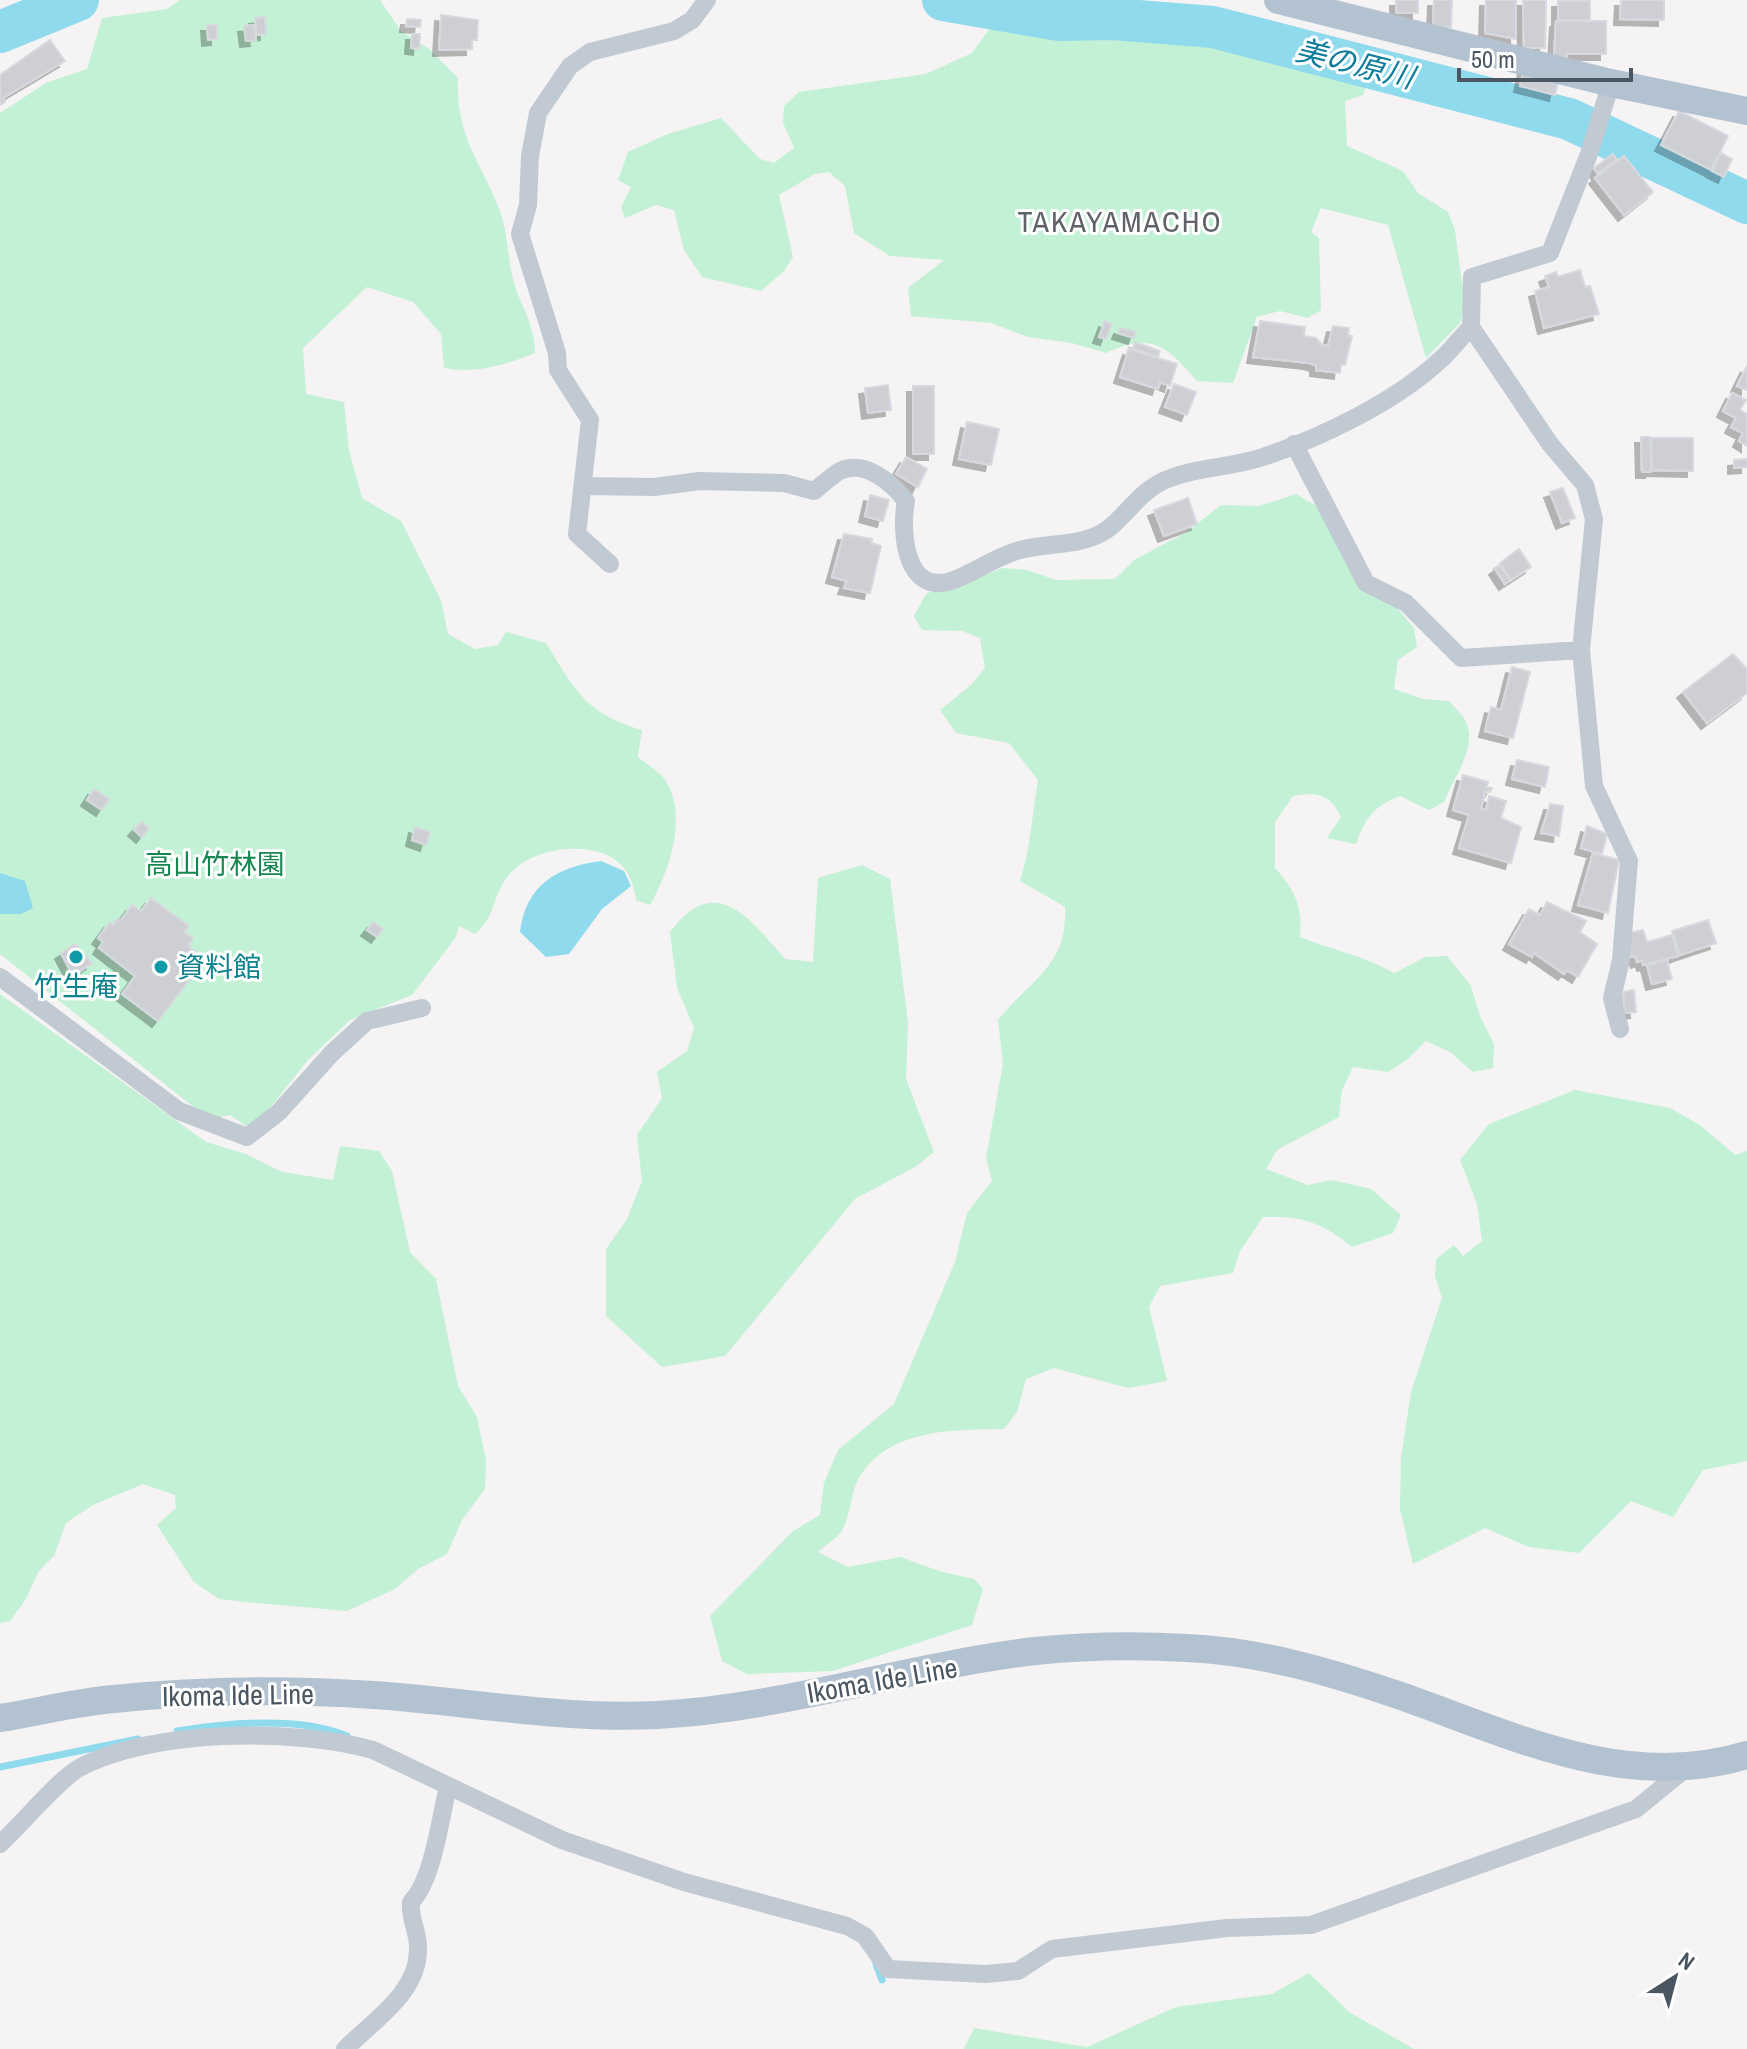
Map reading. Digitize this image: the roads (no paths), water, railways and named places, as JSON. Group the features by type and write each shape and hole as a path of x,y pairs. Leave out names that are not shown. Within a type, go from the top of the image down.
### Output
{"main road":[{"path":"1278,0 1611,83 1747,111"},
{"name":"Ikoma Ide Line","path":"0,1718 113,1699 259,1691 375,1695 571,1715 659,1715 782,1698 1034,1651 1128,1646 1190,1648 1303,1665 1566,1756 1613,1764 1685,1769 1747,1755"}],"street":[{"path":"610,564 577,534 585,486 590,420 558,370 557,353 520,234 528,205 530,156 538,113 570,66 590,52 674,31 692,20 707,0"},
{"path":"1611,83 1604,113 1550,253 1472,277 1471,327 1550,444 1585,485 1594,519 1581,650 1594,786 1629,861 1621,960 1612,998 1620,1029"},
{"path":"585,486 654,487 700,481 784,483 814,491 842,470 864,468 893,485 906,501 901,526 905,550 914,569 932,582 951,581 1019,550 1085,541 1107,529 1141,496 1162,482 1263,457 1353,419 1438,363 1471,327"},
{"path":"1294,444 1366,583 1406,603 1461,658 1581,650"},
{"path":"0,977 179,1111 247,1137 279,1112 332,1053 367,1021 422,1008"},
{"path":"0,1844 77,1769 172,1739 245,1737 350,1744 373,1750 562,1840 684,1882 847,1926 865,1936 888,1969 985,1974 1018,1971 1052,1949 1227,1928 1311,1925 1636,1809 1685,1769"},
{"path":"345,2049 411,1985 418,1956 418,1932 410,1914 411,1902 420,1893 448,1787"}],"water":[{"path":"601,861 624,871 631,886 602,909 569,954 546,957 520,932 529,902 536,890 557,874"},
{"path":"0,873 25,881 33,908 21,914 0,914"}],"waterway":[{"path":"0,32 78,0"},
{"name":"美の原川","path":"943,0 1059,20 1114,19 1213,27 1569,119 1747,203"},
{"path":"177,1731 263,1723 307,1726 347,1736"},
{"path":"0,1767 138,1739"},
{"path":"876,1964 882,1980"}],"place":[{"name":"竹生庵","path":"76,957"},
{"name":"資料館","path":"161,967"}],"district":[{"name":"TAKAYAMACHO","path":"1120,222"}],"park label":[{"name":"高山竹林園","path":"215,864"}]}
